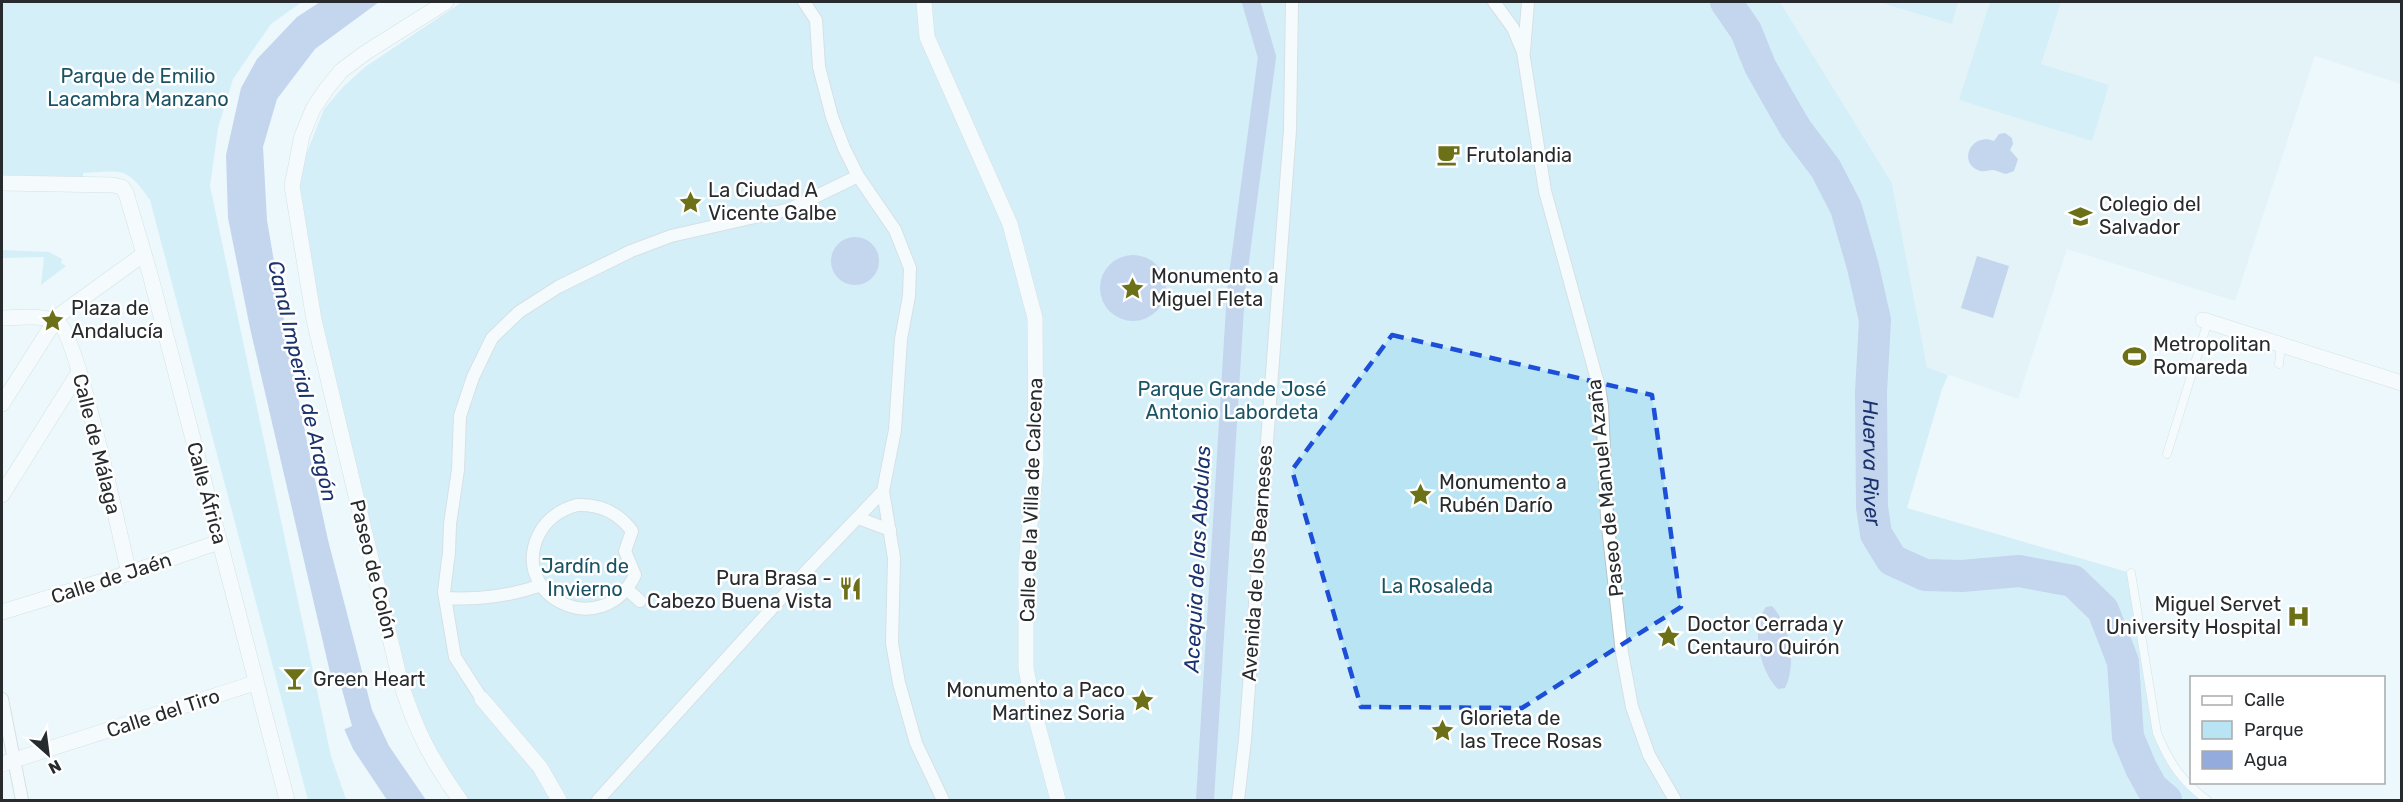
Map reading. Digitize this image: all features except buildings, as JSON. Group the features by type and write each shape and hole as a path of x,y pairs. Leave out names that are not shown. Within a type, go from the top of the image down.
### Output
{"street":[{"name":"Paseo de Colón","path":"446,2 364,53 341,71 313,109 302,136 292,186 314,320 400,680 412,719 425,746 434,764 460,801"},
{"path":"804,2 816,20 819,67 832,117 844,148 858,176 895,230 910,268 909,296 901,339 895,429 883,491 894,558 892,643 899,683 916,743 943,801"},
{"name":"Calle de la Villa de Calcena","path":"924,2 927,37 1010,225 1035,318 1036,465 1026,564 1026,668 1035,715 1058,801"},
{"name":"Avenida de los Bearneses","path":"1238,801 1245,740 1289,140 1292,2"},
{"name":"Paseo de Manuel Azaña","path":"1494,2 1513,28 1523,52 1545,191 1599,387 1602,406 1607,517 1622,653 1632,707 1649,755 1675,801"},
{"path":"1523,52 1528,2"},
{"path":"559,801 540,767 482,699 455,657 444,579 458,470 460,416 473,377 487,348 504,324 558,287 631,251 671,236 790,209 858,176"},
{"name":"Calle África","path":"2,183 113,185 122,187 128,198 287,801"},
{"path":"2,404 54,320 64,310 144,254"},
{"path":"2,318 54,320"},
{"name":"Calle de Málaga","path":"54,320 63,327 69,338 129,573"},
{"path":"2206,320 2402,383"},
{"path":"2,495 79,372"},
{"path":"598,801 796,582 883,491"},
{"path":"620,517 622,502"},
{"path":"586,505 604,508 620,517 635,529 625,551 639,573 627,589 610,604 600,607 581,609 562,604 554,599 541,585 534,567 534,549 540,532 552,517 567,508 586,505"},
{"path":"858,518 890,530"},
{"name":"Calle de Jaén","path":"2,612 129,573 219,542"},
{"path":"445,598 464,599 525,591 541,585"},
{"path":"627,589 640,601"},
{"name":"Calle del Tiro","path":"8,762 255,683"},
{"path":"2,699 8,762 22,801"}],"lane":[{"path":"2167,454 2206,320"},
{"path":"2279,364 2281,344"},
{"path":"2131,573 2157,733 2167,757 2179,776 2207,801"}],"highlighted area":[{"path":"1392,335 1652,395 1681,607 1522,708 1361,707 1292,470"}],"shaded area":[{"name":"Colegio del Salvador","path":"1780,2 2401,2 2401,84 2315,56 2235,301 2067,249 2018,399 1927,367 1892,183"}],"green space":[{"name":"Parque de Emilio Lacambra Manzano","path":"2,2 302,2 271,24 233,79 218,128 210,186 331,756 346,799 308,800 150,200 135,181 122,173 83,173 83,177 2,175"},
{"name":"Parque Grande José Antonio Labordeta","path":"462,2 1780,2 1892,183 1927,367 1948,375 1907,508 2131,573 2157,733 2167,757 2207,800 466,800 443,767 417,715 317,323 298,197 304,160 324,109 365,67"},
{"path":"1879,2 1958,2 1952,24"},
{"path":"1990,2 2061,2 2041,64 2109,85 2092,141 1959,100"},
{"path":"2,250 49,252 62,259 61,263 66,266 41,285 44,257 2,258"}],"water":[{"name":"Canal Imperial de Aragón","path":"320,2 379,2 315,49 277,99 263,147 267,220 290,357 312,466 328,540 372,710 389,746 426,800 387,800 353,749 342,724 250,328 228,218 226,155 241,88 257,59 297,17"},
{"path":"2005,133 2012,138 2013,144 2010,150 2018,159 2014,171 2006,174 1994,170 1982,171 1972,166 1968,155 1974,144 1986,139 1994,141 1999,134"},
{"path":"855,237 872,244 879,261 872,278 855,285 838,278 831,261 838,244"},
{"path":"1133,255 1146,257 1156,265 1164,275 1166,288 1164,301 1156,311 1146,319 1133,321 1120,319 1110,311 1102,301 1100,288 1102,275 1110,265 1120,257"},
{"path":"1977,256 2009,266 1993,318 1961,308"},
{"path":"1772,606 1787,634 1791,657 1789,679 1785,688 1778,689 1766,672 1758,638 1761,616 1766,607"}],"pier":[{"path":"338,675 352,726 343,730 329,680"}],"waterway":[{"name":"Acequia de las Abdulas","path":"1205,800 1236,291 1267,57 1251,2"},
{"name":"Huerva River","path":"1726,2 1746,31 1760,66 1796,129 1826,169 1846,208 1863,267 1875,320 1871,392 1872,507 1876,534 1892,560 1925,575 1962,576 2019,571 2073,581 2103,610 2123,662 2128,737 2152,788 2166,800"}],"place":[{"name":"Frutolandia","path":"1448,155"},
{"name":"La Ciudad A Vicente Galbe","path":"690,202"},
{"name":"Colegio del Salvador","path":"2081,216"},
{"name":"Monumento a Miguel Fleta","path":"1133,288"},
{"name":"Plaza de Andalucía","path":"53,320"},
{"name":"Metropolitan Romareda","path":"2135,356"},
{"name":"Monumento a Rubén Darío","path":"1421,494"},
{"name":"Pura Brasa - Cabezo Buena Vista","path":"850,589"},
{"name":"Miguel Servet University Hospital","path":"2299,616"},
{"name":"Doctor Cerrada y Centauro Quirón","path":"1669,636"},
{"name":"Green Heart","path":"295,679"},
{"name":"Monumento a Paco Martinez Soria","path":"1143,701"},
{"name":"Glorieta de las Trece Rosas","path":"1442,730"}],"park label":[{"name":"Jardín de Invierno","path":"585,578"},
{"name":"La Rosaleda","path":"1437,586"}]}
